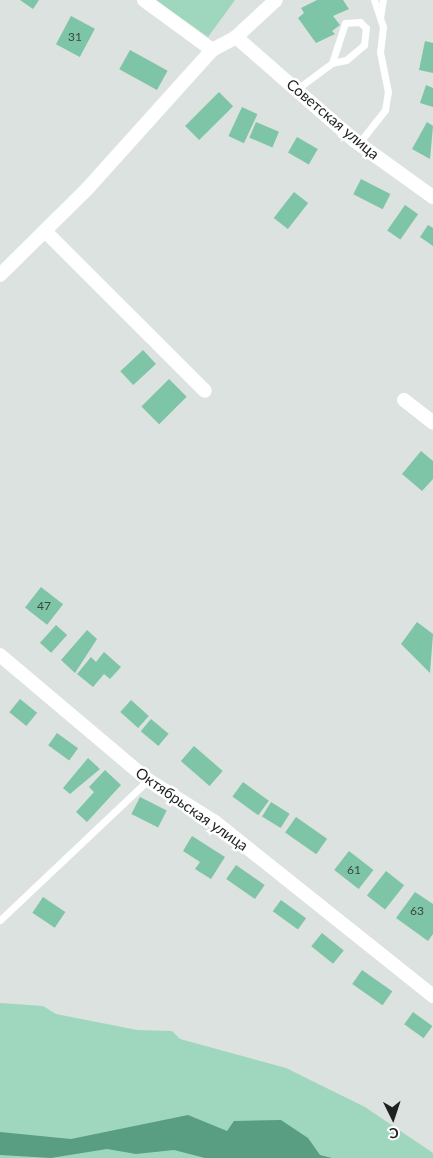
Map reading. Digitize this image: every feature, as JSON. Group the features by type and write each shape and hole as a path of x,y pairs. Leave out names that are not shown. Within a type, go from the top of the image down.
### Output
{"street":[{"path":"144,0 212,50"},
{"path":"0,275 45,231 212,50 236,37 276,0"},
{"name":"Советская улица","path":"236,37 359,143 433,197"},
{"path":"45,231 205,391"},
{"path":"404,400 433,423"},
{"name":"Октябрьская улица","path":"0,655 148,780 215,822 433,996"}],"lane":[{"path":"359,143 384,110 388,92 380,18 374,0"},
{"path":"380,18 384,0"},
{"path":"297,90 332,63 346,60 364,44 367,37 360,22 353,20 341,29 332,63"},
{"path":"0,920 148,780"}],"shaded area":[{"path":"156,0 235,0 208,37"},
{"path":"0,1003 43,1006 56,1014 137,1030 172,1031 180,1039 286,1068 365,1107 433,1153 433,1158 0,1158"},
{"path":"188,1115 227,1131 234,1121 281,1120 308,1138 320,1155 332,1158 205,1158 174,1150 136,1154 107,1149 51,1158 0,1155 0,1132 71,1139"}],"building":[{"path":"20,0 39,0 33,9"},
{"path":"317,0 343,0 349,9 333,16 340,25 332,31 335,34 316,43 298,18 304,13 301,8"},
{"path":"71,16 95,29 80,57 56,44"},
{"path":"425,41 433,43 433,73 419,70"},
{"path":"130,50 168,71 157,90 119,69"},
{"path":"426,85 433,88 433,107 420,103"},
{"path":"219,92 233,106 199,140 185,126"},
{"path":"242,107 257,114 244,143 228,136"},
{"path":"256,122 279,132 272,147 249,138"},
{"path":"427,122 433,126 430,159 412,149"},
{"path":"297,137 318,149 309,165 288,153"},
{"path":"361,179 390,194 383,209 353,194"},
{"path":"294,192 308,203 288,229 274,218"},
{"path":"405,205 418,214 400,240 387,230"},
{"path":"428,225 433,228 433,246 420,237"},
{"path":"143,350 156,364 133,385 120,371"},
{"path":"169,379 187,397 159,424 141,407"},
{"path":"421,451 433,461 433,479 422,491 402,474"},
{"path":"41,587 63,604 47,625 25,607"},
{"path":"417,622 433,634 430,673 401,644"},
{"path":"56,625 67,635 51,653 40,643"},
{"path":"87,630 97,639 75,673 61,660"},
{"path":"104,652 121,667 110,679 104,674 93,687 77,674 91,657 96,662"},
{"path":"20,699 37,713 26,726 9,712"},
{"path":"131,700 149,716 138,728 120,712"},
{"path":"151,719 169,734 158,746 141,731"},
{"path":"57,733 78,748 69,760 48,745"},
{"path":"194,746 223,771 210,786 181,761"},
{"path":"88,758 100,769 70,794 63,788"},
{"path":"105,770 121,785 87,822 76,812 94,792 89,787"},
{"path":"243,782 269,801 258,815 232,797"},
{"path":"140,797 167,811 158,828 131,814"},
{"path":"271,802 290,814 281,828 262,816"},
{"path":"296,817 327,839 316,854 285,833"},
{"path":"192,836 225,857 211,879 195,869 200,862 183,851"},
{"path":"349,851 373,870 359,889 334,870"},
{"path":"236,865 265,885 255,899 226,879"},
{"path":"386,871 404,885 385,910 367,895"},
{"path":"415,892 433,904 433,934 428,941 396,918"},
{"path":"43,897 65,912 55,928 32,913"},
{"path":"281,900 306,918 298,930 273,911"},
{"path":"322,933 344,951 333,964 311,946"},
{"path":"362,970 392,991 383,1005 352,984"},
{"path":"413,1012 432,1026 424,1038 404,1024"}]}
